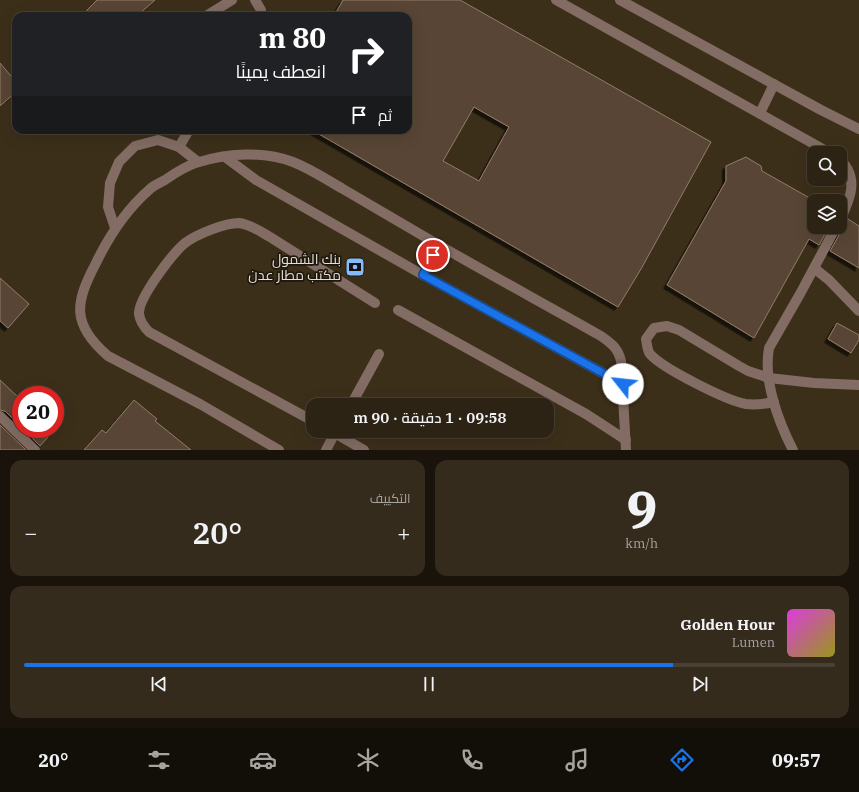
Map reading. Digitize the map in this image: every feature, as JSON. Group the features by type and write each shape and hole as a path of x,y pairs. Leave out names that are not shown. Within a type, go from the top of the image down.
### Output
{"street":[{"path":"212,12 232,0"},
{"path":"255,0 261,12"},
{"path":"556,0 818,146"},
{"path":"620,0 820,110 859,129"},
{"path":"760,113 774,84"},
{"path":"179,147 187,134"},
{"path":"115,228 108,207 110,183 119,162 135,146 158,140 179,147 198,162"},
{"path":"279,450 200,404 108,356 95,345 84,329 79,311 83,293 89,277 115,228 150,188 198,162 246,154 270,156 293,162 315,173 601,336 619,352 623,384 626,445"},
{"path":"225,157 256,180 423,275 623,384"},
{"path":"847,167 852,172 854,182 852,195 847,205"},
{"path":"306,418 149,332 144,326 139,314 146,292 178,250 186,242 214,229 240,223 254,228 270,237 375,303"},
{"path":"792,450 784,434 774,402 767,358 769,348 832,234"},
{"path":"423,275 439,245"},
{"path":"814,268 858,307"},
{"path":"398,310 586,414 626,445"},
{"path":"774,402 746,404 733,401 720,395 658,362 648,352 646,339 654,328 667,326 678,330 748,371 769,378 814,383 859,385"},
{"path":"355,398 379,354"},
{"path":"0,416 35,450"},
{"path":"326,450 331,438"},
{"path":"344,438 364,450"}],"building":[{"path":"97,0 155,0 142,12 85,12"},
{"path":"343,0 460,0 711,142 641,269 618,307 319,134 412,134 412,12 336,12","holes":["474,107 509,127 479,181 443,161"]},
{"path":"0,63 12,77 12,96 0,106"},
{"path":"746,157 761,166 762,171 807,196 807,234 825,234 819,245 809,239 754,338 667,285 726,181 726,166"},
{"path":"848,219 859,226 859,268 830,251 840,234 847,234"},
{"path":"0,278 29,304 8,328 0,321"},
{"path":"837,323 859,335 859,340 851,353 828,339"},
{"path":"0,380 12,391 12,418 5,411 0,410"},
{"path":"134,400 157,419 155,421 191,450 84,450 102,430 106,433"},
{"path":"0,425 26,450 0,450"},
{"path":"32,438 47,438 40,446"}],"place":[{"name":"بنك الشمول مكتب مطار عدن","path":"355,267"}],"route":[{"path":"433,255 423,275 623,384"}]}
